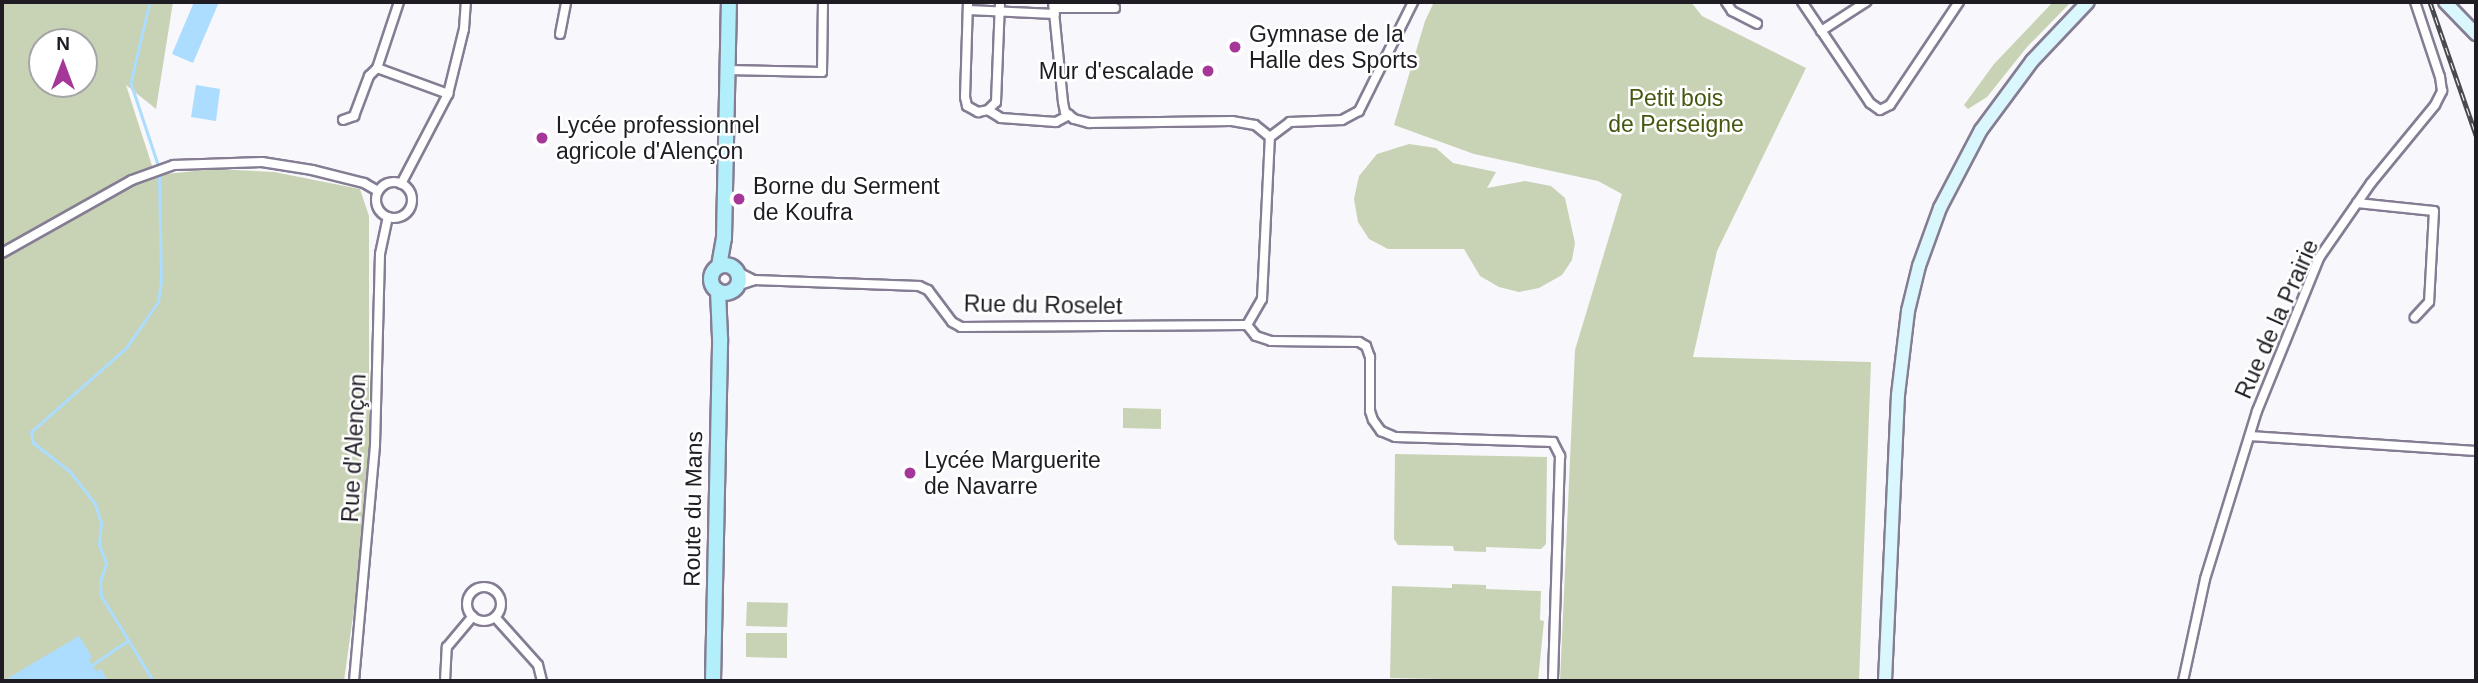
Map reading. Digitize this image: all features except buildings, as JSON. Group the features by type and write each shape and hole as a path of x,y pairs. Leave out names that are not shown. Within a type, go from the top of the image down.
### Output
{"main road":[{"name":"Route du Mans","path":"713,681 720,338 729,279 724,238 729,2"},
{"path":"1885,681 1898,395 1908,310 1919,266 1940,208 1981,130 2032,61 2088,2"},
{"path":"2445,2 2476,34"}],"street":[{"path":"343,120 354,116 369,76 377,68 399,2"},
{"path":"401,184 448,94 464,29 466,2"},
{"path":"560,34 566,2"},
{"path":"727,70 822,72 823,2"},
{"path":"1000,2 999,12 996,102 988,110 978,112 967,106 965,97 968,6 999,12 1054,8 1115,8"},
{"path":"1270,136 1290,122 1342,120 1359,111 1413,2"},
{"path":"1726,2 1732,11 1757,24"},
{"path":"1802,2 1870,103 1880,110 1890,104 1957,3"},
{"path":"1821,31 1866,2"},
{"name":"Rue de la Prairie","path":"2183,681 2204,579 2250,436 2319,258 2357,203 2435,105 2442,91 2441,77 2416,2"},
{"path":"1054,8 1063,102 1065,112 1069,115 1089,123 1233,121 1255,125 1270,136"},
{"path":"377,68 448,94"},
{"path":"988,110 1001,118 1056,122 1069,115"},
{"path":"1270,136 1262,299 1247,325 1256,336 1271,341 1359,342 1366,346 1370,357 1370,411 1381,431 1395,437 1553,442 1560,456 1553,681"},
{"path":"2,253 132,180 174,165 262,162 312,170 364,183 378,191"},
{"path":"386,184 401,184 411,196 411,206 399,217 388,217 377,206 378,191 386,184"},
{"path":"2357,203 2434,211 2429,302 2415,317"},
{"name":"Rue d'Alençon","path":"354,681 375,445 380,254 388,217"},
{"name":"Rue du Roselet","path":"729,279 754,280"},
{"name":"Rue du Roselet","path":"729,279 919,286 928,290 946,316 961,327 1247,325"},
{"path":"2250,436 2476,451"},
{"path":"484,587 499,596 502,604 495,617 484,621 473,616 467,604 470,596 484,587"},
{"path":"445,681 447,647 473,616"},
{"path":"495,617 538,665 542,681"}],"green space":[{"path":"2,2 173,2 156,109 126,85 155,175 216,169 274,172 360,189 369,216 369,447 360,565 344,681 2,681"},
{"name":"Petit bois de Perseigne","path":"1434,2 1691,2 1702,16 1806,68 1717,251 1693,357 1871,362 1859,681 1560,681 1575,350 1622,194 1598,181 1474,154 1394,125 1425,21"},
{"path":"2053,2 2071,2 2027,47 1987,97 1968,109 1964,105 1994,64"},
{"path":"1409,144 1436,148 1453,163 1496,172 1487,188 1525,181 1551,186 1565,198 1575,243 1572,260 1562,275 1539,288 1519,292 1499,287 1480,276 1464,249 1388,249 1369,239 1358,222 1354,199 1359,176 1377,154"},
{"path":"1123,408 1161,409 1161,429 1123,428"},
{"path":"1395,454 1547,457 1546,544 1541,549 1486,547 1486,552 1454,551 1453,546 1398,545 1394,539"},
{"path":"1452,584 1486,585 1486,589 1541,591 1540,620 1544,621 1538,681 1390,678 1392,586 1452,588"},
{"path":"747,602 788,603 787,627 746,626"},
{"path":"746,633 787,633 787,658 746,657"}],"water":[{"path":"194,2 219,2 193,63 172,54"},
{"path":"196,85 220,89 216,121 191,117"},
{"path":"79,636 92,657 89,660 96,671 101,669 108,681 10,681 8,678"}],"waterway":[{"path":"150,2 131,83 158,164"},
{"path":"153,681 101,596 100,582 106,563 99,545 101,523 95,504 70,472 33,443 31,432 126,348 158,302 161,281 159,172"},
{"path":"89,667 127,641"}],"railway":[{"path":"2430,2 2476,135"}],"place":[{"name":"Gymnase de la Halle des Sports","path":"1235,47"},
{"name":"Mur d'escalade","path":"1208,71"},
{"name":"Lycée professionnel agricole d'Alençon","path":"542,138"},
{"name":"Borne du Serment de Koufra","path":"739,199"},
{"name":"Lycée Marguerite de Navarre","path":"910,473"}]}
